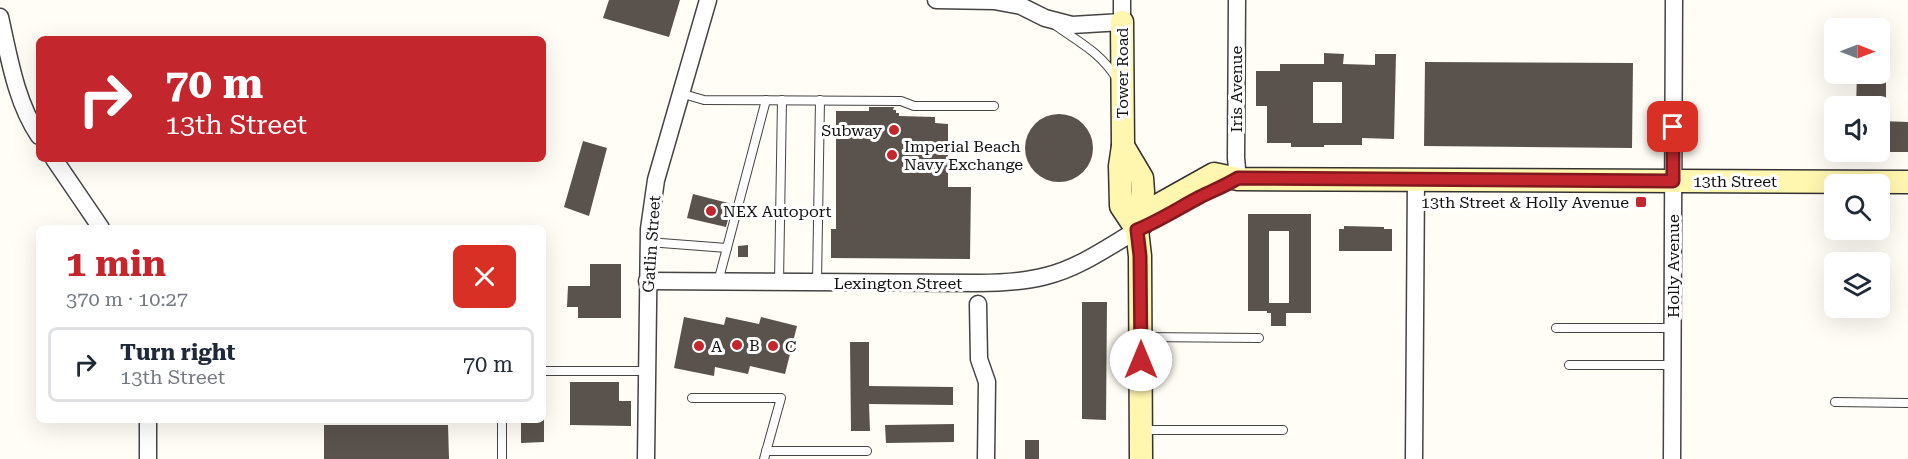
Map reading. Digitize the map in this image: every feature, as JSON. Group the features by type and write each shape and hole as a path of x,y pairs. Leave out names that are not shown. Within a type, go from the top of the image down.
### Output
{"main road":[{"name":"Tower Road","path":"1122,11 1123,146 1133,174 1143,192 1137,230"},
{"name":"13th Street","path":"1133,174 1161,183 1214,174 1238,178 1908,182"},
{"path":"1141,459 1140,256 1137,230 1155,207 1214,174"},
{"name":"13th Street","path":"1137,230 1158,222 1238,178"}],"street":[{"name":"Gatlin Street","path":"646,459 647,281 652,200 708,0"},
{"path":"936,0 994,1 1021,6 1045,18 1072,25 1122,11"},
{"name":"Iris Avenue","path":"1237,0 1236,158 1238,178"},
{"name":"Holly Avenue","path":"1672,459 1674,0"},
{"path":"0,17 19,94 30,123 36,132"},
{"path":"56,162 99,225"},
{"path":"1414,459 1416,179"},
{"name":"Lexington Street","path":"647,281 987,283 1021,281 1048,276 1073,267 1137,230"},
{"path":"978,304 978,359 987,382 986,459"},
{"path":"148,423 148,459"}],"lane":[{"path":"1045,18 1090,48 1108,64 1123,88"},
{"path":"681,93 704,100 902,101 914,106 994,106"},
{"path":"718,282 766,100"},
{"path":"779,282 782,100"},
{"path":"817,282 819,100"},
{"path":"648,242 727,248"},
{"path":"1556,328 1673,328"},
{"path":"1141,337 1259,338"},
{"path":"1569,365 1672,365"},
{"path":"546,371 646,371"},
{"path":"692,398 781,398 765,455 867,451"},
{"path":"1835,402 1908,403"},
{"path":"502,423 502,459"},
{"path":"1141,430 1283,430"}],"building":[{"path":"609,0 680,0 669,37 603,18"},
{"path":"1324,53 1344,54 1343,64 1375,65 1375,54 1396,54 1394,139 1362,138 1362,145 1324,145 1324,147 1291,147 1291,143 1267,143 1267,106 1256,106 1256,71 1280,71 1280,64 1324,64","holes":["1313,82 1342,82 1342,123 1313,123"]},
{"path":"1425,62 1633,63 1632,148 1424,146"},
{"path":"1857,84 1886,84 1886,96 1856,96"},
{"name":"Imperial Beach Navy Exchange","path":"869,107 894,107 893,110 899,113 899,116 935,117 935,123 948,124 948,187 971,187 970,259 831,258 831,229 836,229 836,111 869,111"},
{"path":"1059,114 1072,117 1083,124 1090,135 1093,148 1090,161 1083,172 1072,179 1059,182 1046,179 1035,172 1028,161 1025,148 1028,135 1035,124 1046,117"},
{"path":"1890,121 1908,122 1908,152 1890,152"},
{"path":"583,141 607,148 589,216 564,207"},
{"name":"NEX Autoport","path":"693,194 732,204 726,227 687,218"},
{"path":"1248,214 1311,214 1311,313 1286,313 1286,326 1271,326 1271,313 1248,311","holes":["1269,231 1289,231 1289,303 1269,303"]},
{"path":"1344,226 1392,229 1392,251 1339,251 1339,229 1344,229"},
{"path":"748,245 748,257 738,257 738,246"},
{"path":"590,264 621,264 621,318 578,318 578,307 567,307 568,286 590,286"},
{"path":"1082,302 1107,302 1106,420 1082,419"},
{"path":"684,317 724,325 726,317 759,324 761,317 797,326 785,374 750,366 748,374 715,367 714,376 674,368"},
{"path":"850,342 869,342 869,386 953,387 953,405 869,404 870,431 851,431"},
{"path":"570,382 619,382 619,401 631,401 631,426 570,425"},
{"path":"521,423 544,423 544,442 521,443"},
{"path":"954,424 954,442 886,443 885,425"},
{"path":"324,425 448,425 449,459 324,459"},
{"path":"1025,440 1039,440 1039,459 1025,459"}],"place":[{"name":"Subway","path":"894,130"},
{"name":"Imperial Beach Navy Exchange","path":"892,155"},
{"name":"13th Street & Holly Avenue","path":"1641,202"},
{"name":"NEX Autoport","path":"711,211"},
{"name":"B","path":"737,345"},
{"name":"A","path":"699,346"},
{"name":"C","path":"773,346"}],"route":[{"path":"1141,360 1140,256 1137,230 1158,222 1238,178 1673,181 1673,127"}]}
